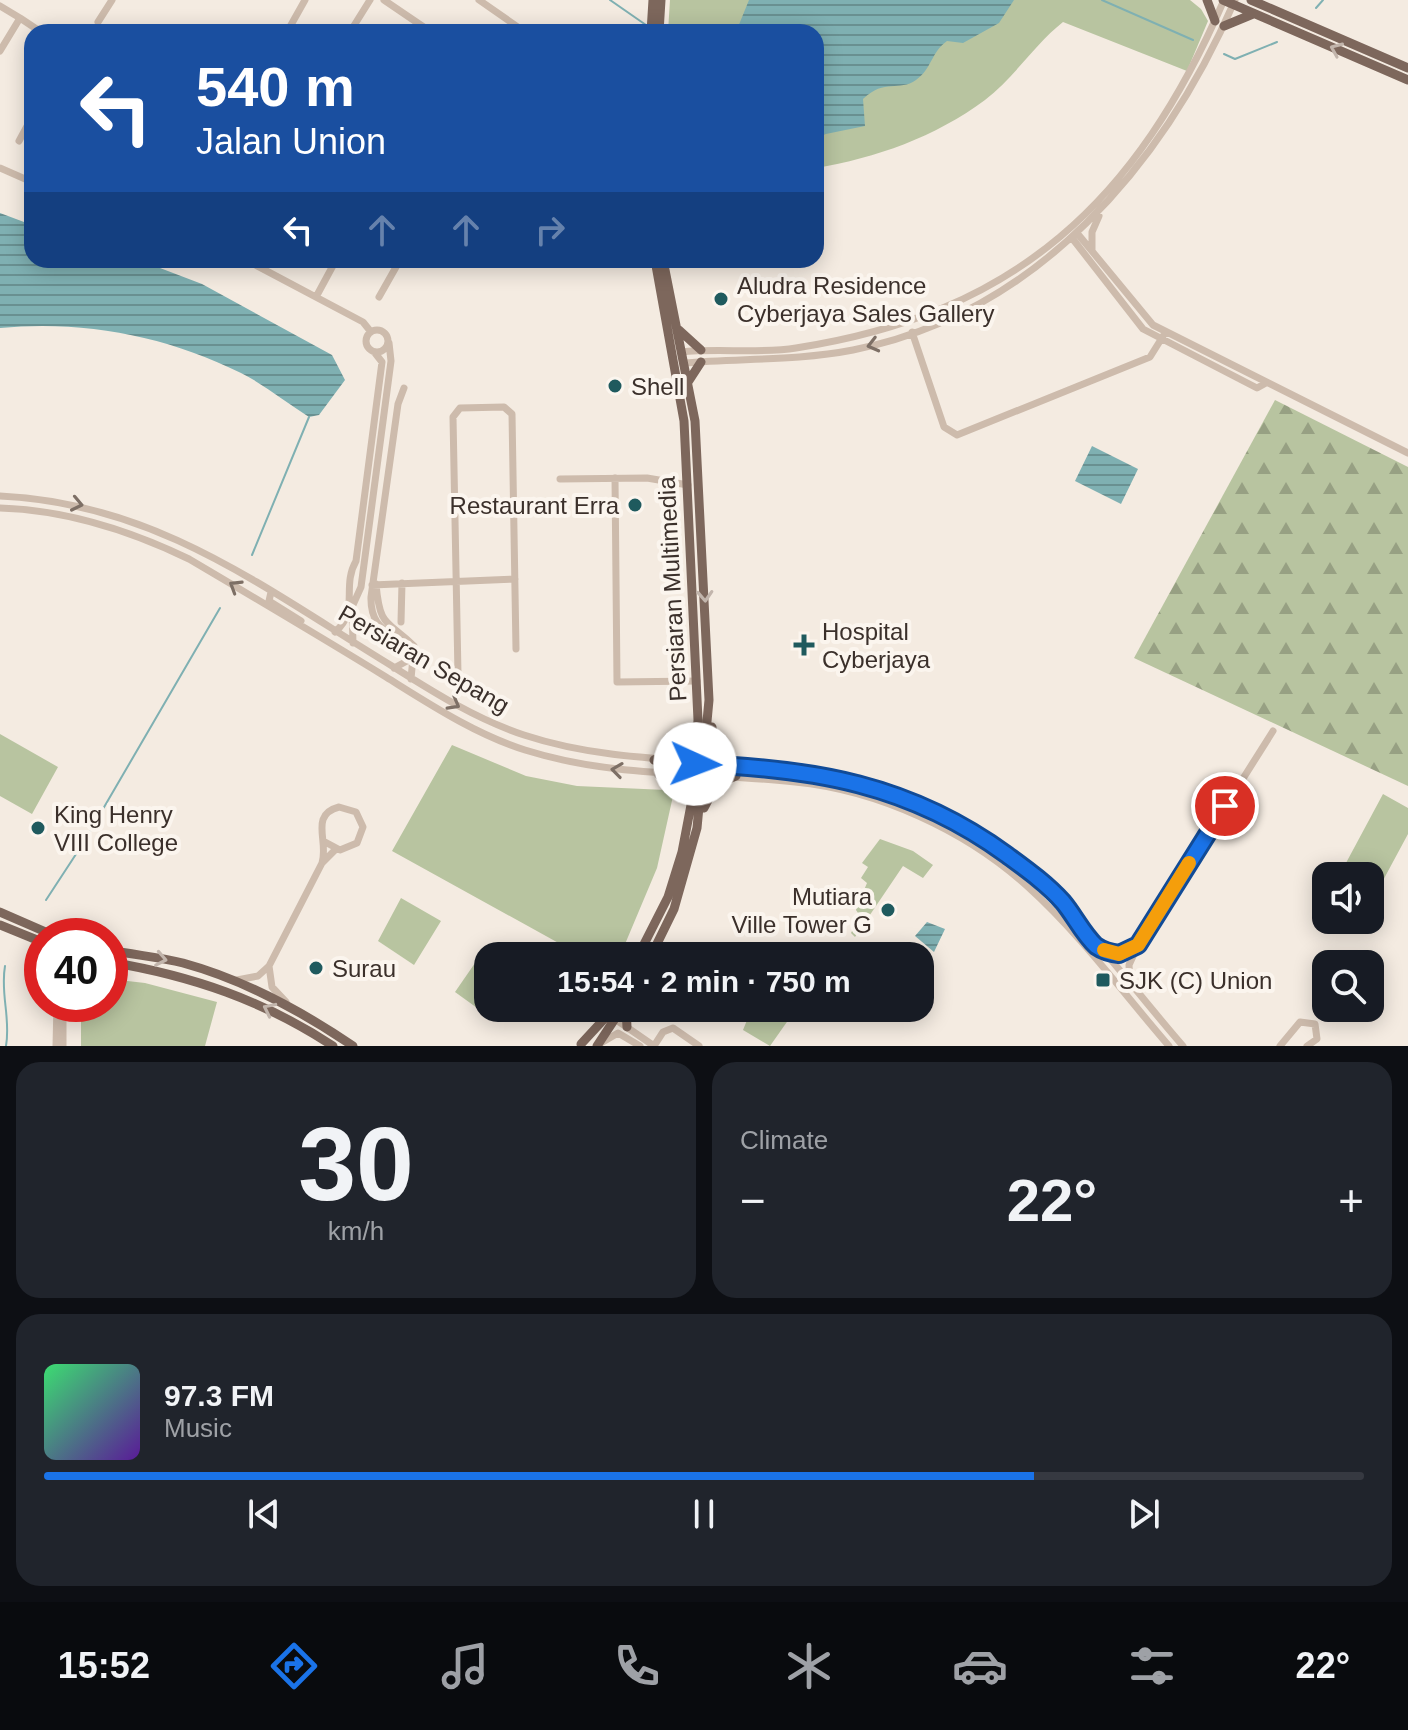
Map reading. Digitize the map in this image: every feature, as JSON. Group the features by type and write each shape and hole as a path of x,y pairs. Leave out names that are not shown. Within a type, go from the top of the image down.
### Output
{"main road":[{"path":"652,24 653,0"},
{"path":"654,24 661,0"},
{"path":"1207,0 1219,24 1253,14"},
{"path":"1228,1 1408,80"},
{"path":"1256,1 1408,68"},
{"name":"Persiaran Multimedia","path":"656,268 680,397 688,485 700,764 697,828 674,909 658,942"},
{"name":"Persiaran Multimedia","path":"665,268 695,421 709,700 700,764"},
{"path":"676,327 701,350"},
{"path":"688,383 701,362"},
{"path":"697,828 710,793 736,771 713,742 709,700"},
{"path":"654,760 684,748 698,720"},
{"path":"659,775 680,784 691,805"},
{"name":"Persiaran Multimedia","path":"645,942 668,897 700,776"},
{"path":"0,912 24,922"},
{"path":"0,925 24,936"},
{"path":"128,954 212,972 235,981 290,1005 353,1046"},
{"path":"128,966 201,981 281,1014 333,1046"},
{"path":"201,981 212,972"},
{"path":"580,1045 596,1022"},
{"path":"580,1045 601,1022"},
{"path":"598,1046 613,1022"},
{"path":"626,1022 627,1027"}],"street":[{"path":"98,22 112,0"},
{"path":"292,24 305,0"},
{"path":"355,24 370,0"},
{"path":"384,0 417,23"},
{"path":"479,0 514,24"},
{"path":"684,363 800,358 854,350 942,322 1003,290 1074,236 1106,204 1164,131 1203,70 1228,1"},
{"path":"0,6 29,24"},
{"path":"0,51 20,18"},
{"path":"681,352 793,349 856,336 968,299 1028,262 1082,217 1139,154 1219,24"},
{"path":"19,141 24,132"},
{"path":"0,168 24,178"},
{"path":"1092,252 1094,224 1106,204"},
{"path":"1074,236 1092,252 1148,321 1165,333 1408,453"},
{"path":"1074,236 1137,322 1160,341 1257,388 1266,383"},
{"path":"261,268 363,322 371,332"},
{"path":"316,297 332,268"},
{"path":"379,297 395,268"},
{"path":"335,632 343,625 361,587 391,361 384,332 371,332"},
{"path":"353,643 348,578 356,561 382,362 366,343 371,332"},
{"path":"912,332 944,427 957,435 1150,357 1165,333"},
{"path":"375,353 383,351 389,343"},
{"path":"394,668 407,661 409,650 377,625 370,609 398,404 404,388"},
{"path":"458,674 453,417 456,411 482,407 509,410 512,414 516,649"},
{"path":"615,478 617,682 697,681"},
{"path":"560,479 647,478 688,485"},
{"name":"Persiaran Sepang","path":"0,496 61,501 127,517 194,547 411,679 476,716 525,736 585,751 700,764 810,784 864,797 919,817 962,839 1037,896 1169,1046"},
{"name":"Persiaran Sepang","path":"0,508 58,514 151,541 189,559 449,716 520,748 582,765 659,775 700,776 736,771 840,778 889,792 938,813 985,839 1034,875 1062,902 1183,1046"},
{"path":"374,585 515,579"},
{"path":"401,622 402,583"},
{"path":"374,585 387,626 414,646 411,679"},
{"path":"271,592 269,601 345,653"},
{"path":"1130,985 1129,965 1138,945 1273,731"},
{"path":"235,981 258,976 269,966 322,863 336,849 352,847 362,833 360,816 351,809 334,808 324,815 320,832 325,842 336,849"},
{"path":"322,863 325,842"},
{"path":"1097,946 1119,954 1138,945"},
{"path":"269,966 272,987 290,1005"},
{"path":"56,1046 57,1022"},
{"path":"63,1022 63,1046"},
{"path":"620,1022 638,1042"},
{"path":"1280,1046 1300,1022 1315,1024 1317,1039 1307,1046"},
{"path":"638,1042 673,1028 699,1046"},
{"path":"598,1046 618,1033 654,1046 661,1035"}],"green space":[{"path":"670,0 1190,0 1201,9 1208,21 1187,71 1063,22 995,91 966,113 925,135 883,152 824,166 824,24 668,24"},
{"path":"1275,400 1408,467 1408,786 1134,658"},
{"path":"0,734 58,767 32,814 0,796"},
{"path":"452,745 526,776 577,786 666,790 673,796 657,868 626,942 557,942 392,851"},
{"path":"1383,794 1408,808 1408,834 1384,879 1384,862 1347,862"},
{"path":"880,839 913,851 933,865 923,878 903,866 855,937 851,933 860,916 856,910 858,903 863,906 872,894 864,890 867,883 861,878 868,867 862,863"},
{"path":"401,898 441,921 414,965 378,941"},
{"path":"474,964 474,1006 455,992"},
{"path":"128,981 217,1002 205,1046 81,1046 81,1022 128,1022"},
{"path":"746,1022 787,1022 770,1046 743,1030"}],"water":[{"path":"749,0 1014,0 999,23 963,43 947,41 916,80 878,89 863,99 865,126 824,134 824,24 739,24"},
{"path":"0,213 24,222 24,268 160,268 202,284 332,355 345,380 319,415 309,417 241,373 154,340 63,326 0,328"},
{"path":"1092,446 1138,469 1121,504 1075,481"},
{"path":"927,922 945,929 934,952 934,942 922,942 915,936"}],"waterway":[{"path":"610,0 645,24"},
{"path":"1102,0 1193,40"},
{"path":"1316,8 1323,0"},
{"path":"1224,54 1235,59 1277,42"},
{"path":"252,555 309,417"},
{"path":"46,900 82,845 220,608"},
{"path":"5,966 6,1046"}],"slow traffic":[{"path":"1104,950 1126,953 1138,945 1189,863"}],"place":[{"name":"Aludra Residence Cyberjaya Sales Gallery","path":"721,299"},
{"name":"Shell","path":"615,386"},
{"name":"Restaurant Erra","path":"635,505"},
{"name":"Hospital Cyberjaya","path":"804,645"},
{"name":"King Henry VIII College","path":"38,828"},
{"name":"Mutiara Ville Tower G","path":"888,910"},
{"name":"Surau","path":"316,968"},
{"name":"SJK (C) Union","path":"1103,980"}],"route":[{"path":"695,764 813,772 868,785 920,805 964,826 1034,875 1062,902 1097,946 1119,954 1138,945 1225,806"}]}
